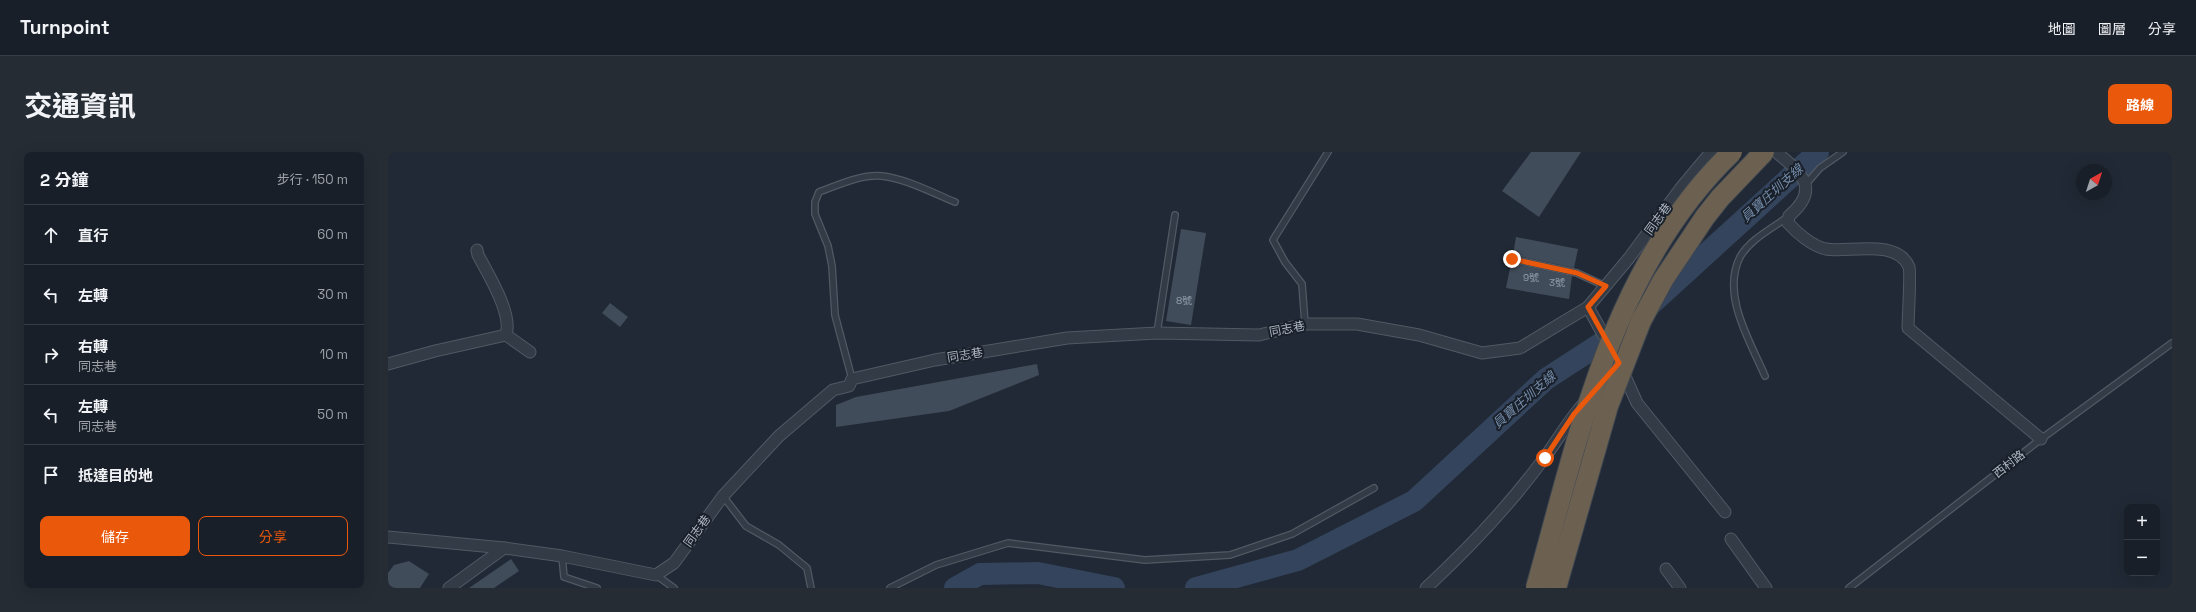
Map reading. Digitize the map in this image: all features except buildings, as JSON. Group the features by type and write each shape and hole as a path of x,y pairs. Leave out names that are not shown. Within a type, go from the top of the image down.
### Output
{"highway":[{"path":"1536,588 1587,402 1614,329 1637,282 1662,238 1686,203 1732,152"},
{"path":"1556,588 1608,406 1641,321 1663,280 1705,217 1720,198 1773,153"}],"street":[{"name":"同志巷","path":"656,575 674,563 723,496 779,436 832,390 849,386 852,379 935,360 1067,338 1156,333 1259,335 1305,324 1358,324 1419,335 1482,353 1520,348 1588,307 1629,258 1680,189 1711,152"},
{"path":"1773,153 1806,182 1807,192 1795,211 1789,216 1788,223 1794,230 1825,248 1875,249 1893,253 1902,259 1909,267 1908,328 2041,439"},
{"path":"477,250 501,302 508,328 506,335"},
{"path":"1588,307 1619,363 1637,403 1725,512"},
{"path":"388,364 435,351 506,335 530,352"},
{"path":"1426,588 1461,556 1503,509 1545,458 1574,414 1619,363"},
{"path":"388,537 504,548 562,556 656,575"},
{"path":"1730,539 1766,588"},
{"path":"450,588 504,548"},
{"path":"1666,569 1680,588"}],"lane":[{"path":"1305,324 1302,284 1285,262 1273,240 1328,152"},
{"path":"1806,182 1820,168 1843,152"},
{"path":"852,379 836,315 832,266 828,246 816,214 815,202 819,192 847,181 882,176 916,186 955,202"},
{"path":"1156,333 1175,215"},
{"path":"1765,376 1740,319 1732,284 1740,257 1757,238 1789,216"},
{"path":"1512,259 1577,273 1606,286"},
{"name":"西村路","path":"1849,588 2041,439 2172,342"},
{"path":"890,588 936,565 1008,543 1145,560 1230,555 1292,534 1374,488"},
{"path":"723,496 746,526 779,545 807,568 811,588"},
{"path":"562,556 564,577 597,588"},
{"path":"656,575 674,588"}],"waterway":[{"name":"員寶庄圳支線","path":"1649,306 1818,152"},
{"name":"員寶庄圳支線","path":"1196,588 1298,560 1414,501 1546,379 1623,329"},
{"name":"員寶庄圳支線","path":"955,588 980,574 1038,573 1114,588"}],"route":[{"path":"1512,259 1577,273 1606,286 1588,307 1619,363 1574,414 1545,458"}]}
